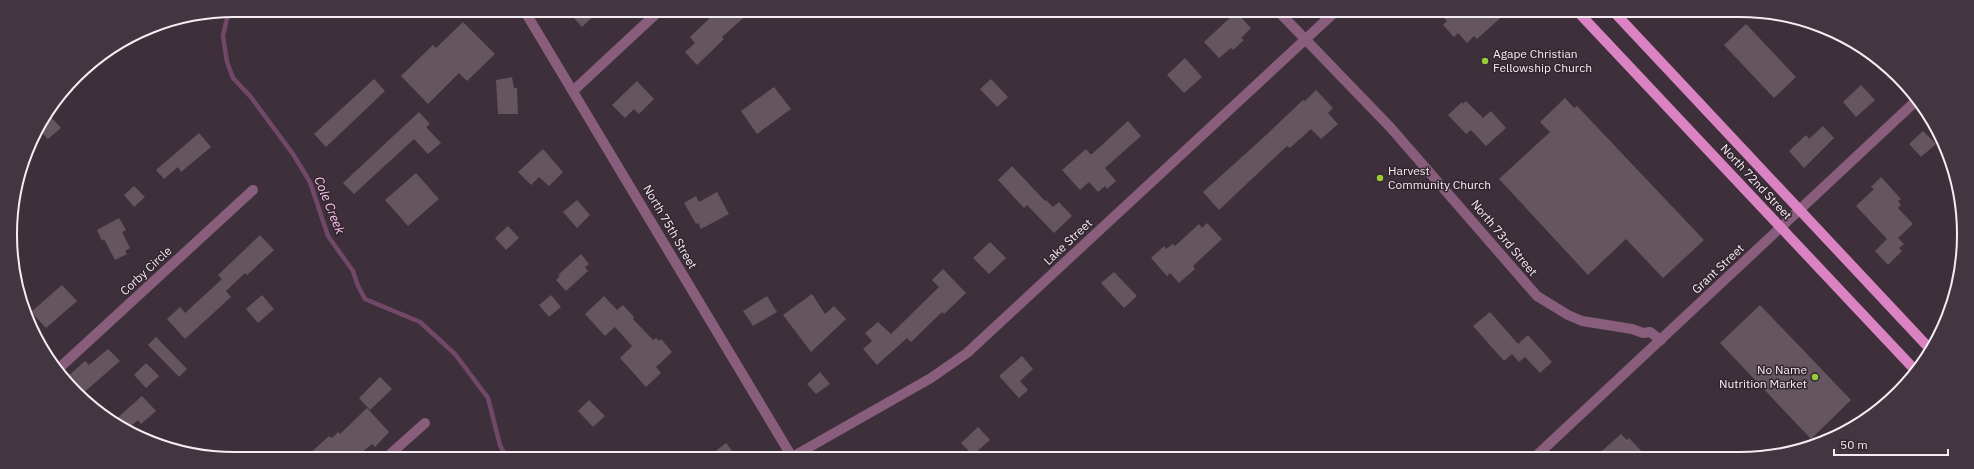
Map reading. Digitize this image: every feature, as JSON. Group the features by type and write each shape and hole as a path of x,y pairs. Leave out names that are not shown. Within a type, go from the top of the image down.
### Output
{"main road":[{"name":"North 72nd Street","path":"1583,17 1912,367"},
{"name":"North 72nd Street","path":"1619,17 1926,345"}],"street":[{"name":"North 75th Street","path":"528,17 789,452"},
{"path":"573,91 652,17"},
{"name":"North 73rd Street","path":"1283,17 1390,127 1537,296 1568,315 1582,321 1632,329 1643,333 1650,332 1661,340"},
{"name":"Lake Street","path":"801,452 931,378 967,353 1330,17"},
{"name":"Grant Street","path":"1540,452 1913,104"},
{"name":"Corby Circle","path":"61,366 253,190"},
{"path":"393,452 425,423"}],"building":[{"path":"573,17 593,17 582,27"},
{"path":"711,17 744,17 722,37 724,39 697,65 685,52 695,43 690,37"},
{"path":"1231,17 1241,17 1251,28 1241,38 1244,40 1233,50 1231,48 1219,58 1204,42"},
{"path":"1443,17 1501,17 1477,39 1474,36 1467,43 1458,33 1454,37 1443,25 1447,21"},
{"path":"463,22 495,54 467,81 459,73 428,104 401,76 433,45 436,48"},
{"path":"1746,24 1796,77 1774,98 1724,45"},
{"path":"1185,58 1202,77 1184,93 1167,75"},
{"path":"512,77 514,88 517,88 518,114 498,114 496,80"},
{"path":"374,79 385,91 326,147 314,134"},
{"path":"991,79 1008,97 997,107 980,89"},
{"path":"637,81 654,99 639,114 634,109 625,118 612,105"},
{"path":"1861,85 1875,100 1856,117 1843,102"},
{"path":"774,87 791,109 757,134 741,111"},
{"path":"1316,90 1333,108 1328,113 1338,124 1321,139 1311,129 1290,148 1287,146 1219,210 1203,192 1303,100 1305,101"},
{"path":"1565,98 1574,108 1577,106 1704,240 1663,278 1626,239 1588,275 1499,179 1550,132 1540,122"},
{"path":"1466,101 1483,118 1491,111 1506,128 1486,146 1471,130 1466,134 1448,115 1462,102 1463,104"},
{"path":"419,112 430,124 426,127 441,143 428,154 414,139 354,194 343,183"},
{"path":"52,118 61,128 48,139 42,133"},
{"path":"1128,121 1141,136 1105,168 1116,181 1107,189 1105,186 1098,192 1089,182 1080,190 1062,170 1086,149 1090,154 1092,154"},
{"path":"1823,126 1834,138 1804,168 1789,151 1806,135 1809,139"},
{"path":"1923,131 1936,144 1921,157 1909,144"},
{"path":"199,133 211,147 181,172 178,167 164,179 156,170"},
{"path":"543,149 563,172 549,186 539,177 531,185 518,172"},
{"path":"1012,166 1045,201 1046,200 1053,207 1059,202 1072,216 1054,233 1027,205 1024,208 998,180"},
{"path":"416,173 439,199 408,226 385,200"},
{"path":"1881,177 1901,199 1898,201 1901,205 1898,208 1913,224 1898,238 1904,244 1899,248 1902,251 1888,265 1875,251 1887,239 1856,206 1874,189 1871,187"},
{"path":"134,186 145,197 134,207 124,195"},
{"path":"717,192 729,214 701,229 698,223 696,224 684,203 696,196 699,202"},
{"path":"577,200 590,215 577,228 563,212"},
{"path":"119,218 126,230 122,232 130,248 125,251 127,254 115,260 104,239 102,241 97,230"},
{"path":"1207,223 1222,239 1193,266 1195,269 1179,283 1170,273 1167,276 1151,258 1164,246 1166,249 1173,244 1175,246 1199,224 1202,228"},
{"path":"508,226 519,238 506,250 495,238"},
{"path":"260,235 274,250 247,275 245,273 226,291 231,297 185,339 167,319 180,307 185,313 222,279 218,275"},
{"path":"990,242 1006,258 989,274 973,258"},
{"path":"581,254 589,264 585,267 588,271 566,291 556,280 560,276 558,275"},
{"path":"943,269 966,293 944,314 942,312 911,342 907,338 877,365 863,349 872,341 865,333 878,322 891,334 939,287 932,280"},
{"path":"1114,272 1137,296 1124,308 1101,283"},
{"path":"62,285 77,301 46,328 32,311"},
{"path":"812,294 825,314 834,306 846,319 811,352 783,315"},
{"path":"262,295 274,309 258,323 246,309"},
{"path":"551,295 561,307 549,317 539,305"},
{"path":"604,296 617,310 623,305 634,317 633,319 653,340 656,338 659,341 661,339 672,352 656,367 661,373 646,387 620,358 632,346 615,327 605,336 585,314"},
{"path":"767,296 777,312 753,326 743,311"},
{"path":"1760,305 1851,400 1811,439 1720,343"},
{"path":"1490,312 1518,344 1528,335 1552,362 1540,373 1525,357 1519,362 1512,354 1504,361 1473,326"},
{"path":"156,337 187,369 179,377 148,345"},
{"path":"108,349 120,361 85,392 69,375 85,361 89,365"},
{"path":"1022,356 1033,369 1020,381 1028,390 1019,398 999,376"},
{"path":"146,363 159,376 146,388 134,375"},
{"path":"820,372 830,384 816,394 807,384"},
{"path":"380,377 392,389 370,410 359,398"},
{"path":"142,396 156,411 141,424 138,420 131,426 118,418"},
{"path":"589,400 605,416 593,427 578,411"},
{"path":"367,408 389,432 375,447 372,444 362,452 311,452 329,436 332,438 338,432 340,434"},
{"path":"978,427 990,440 976,452 970,452 961,443"},
{"path":"1621,434 1627,440 1629,438 1642,452 1601,452"},
{"path":"726,443 733,452 714,452"}],"waterway":[{"name":"Cole Creek","path":"228,17 223,36 227,62 233,78 250,96 293,154 310,182 328,236 353,271 358,286 365,299 420,322 455,354 488,398 500,445 504,452"}],"place":[{"name":"Agape Christian Fellowship Church","path":"1485,61"},
{"name":"Harvest Community Church","path":"1380,178"},
{"name":"No Name Nutrition Market","path":"1815,377"}]}
